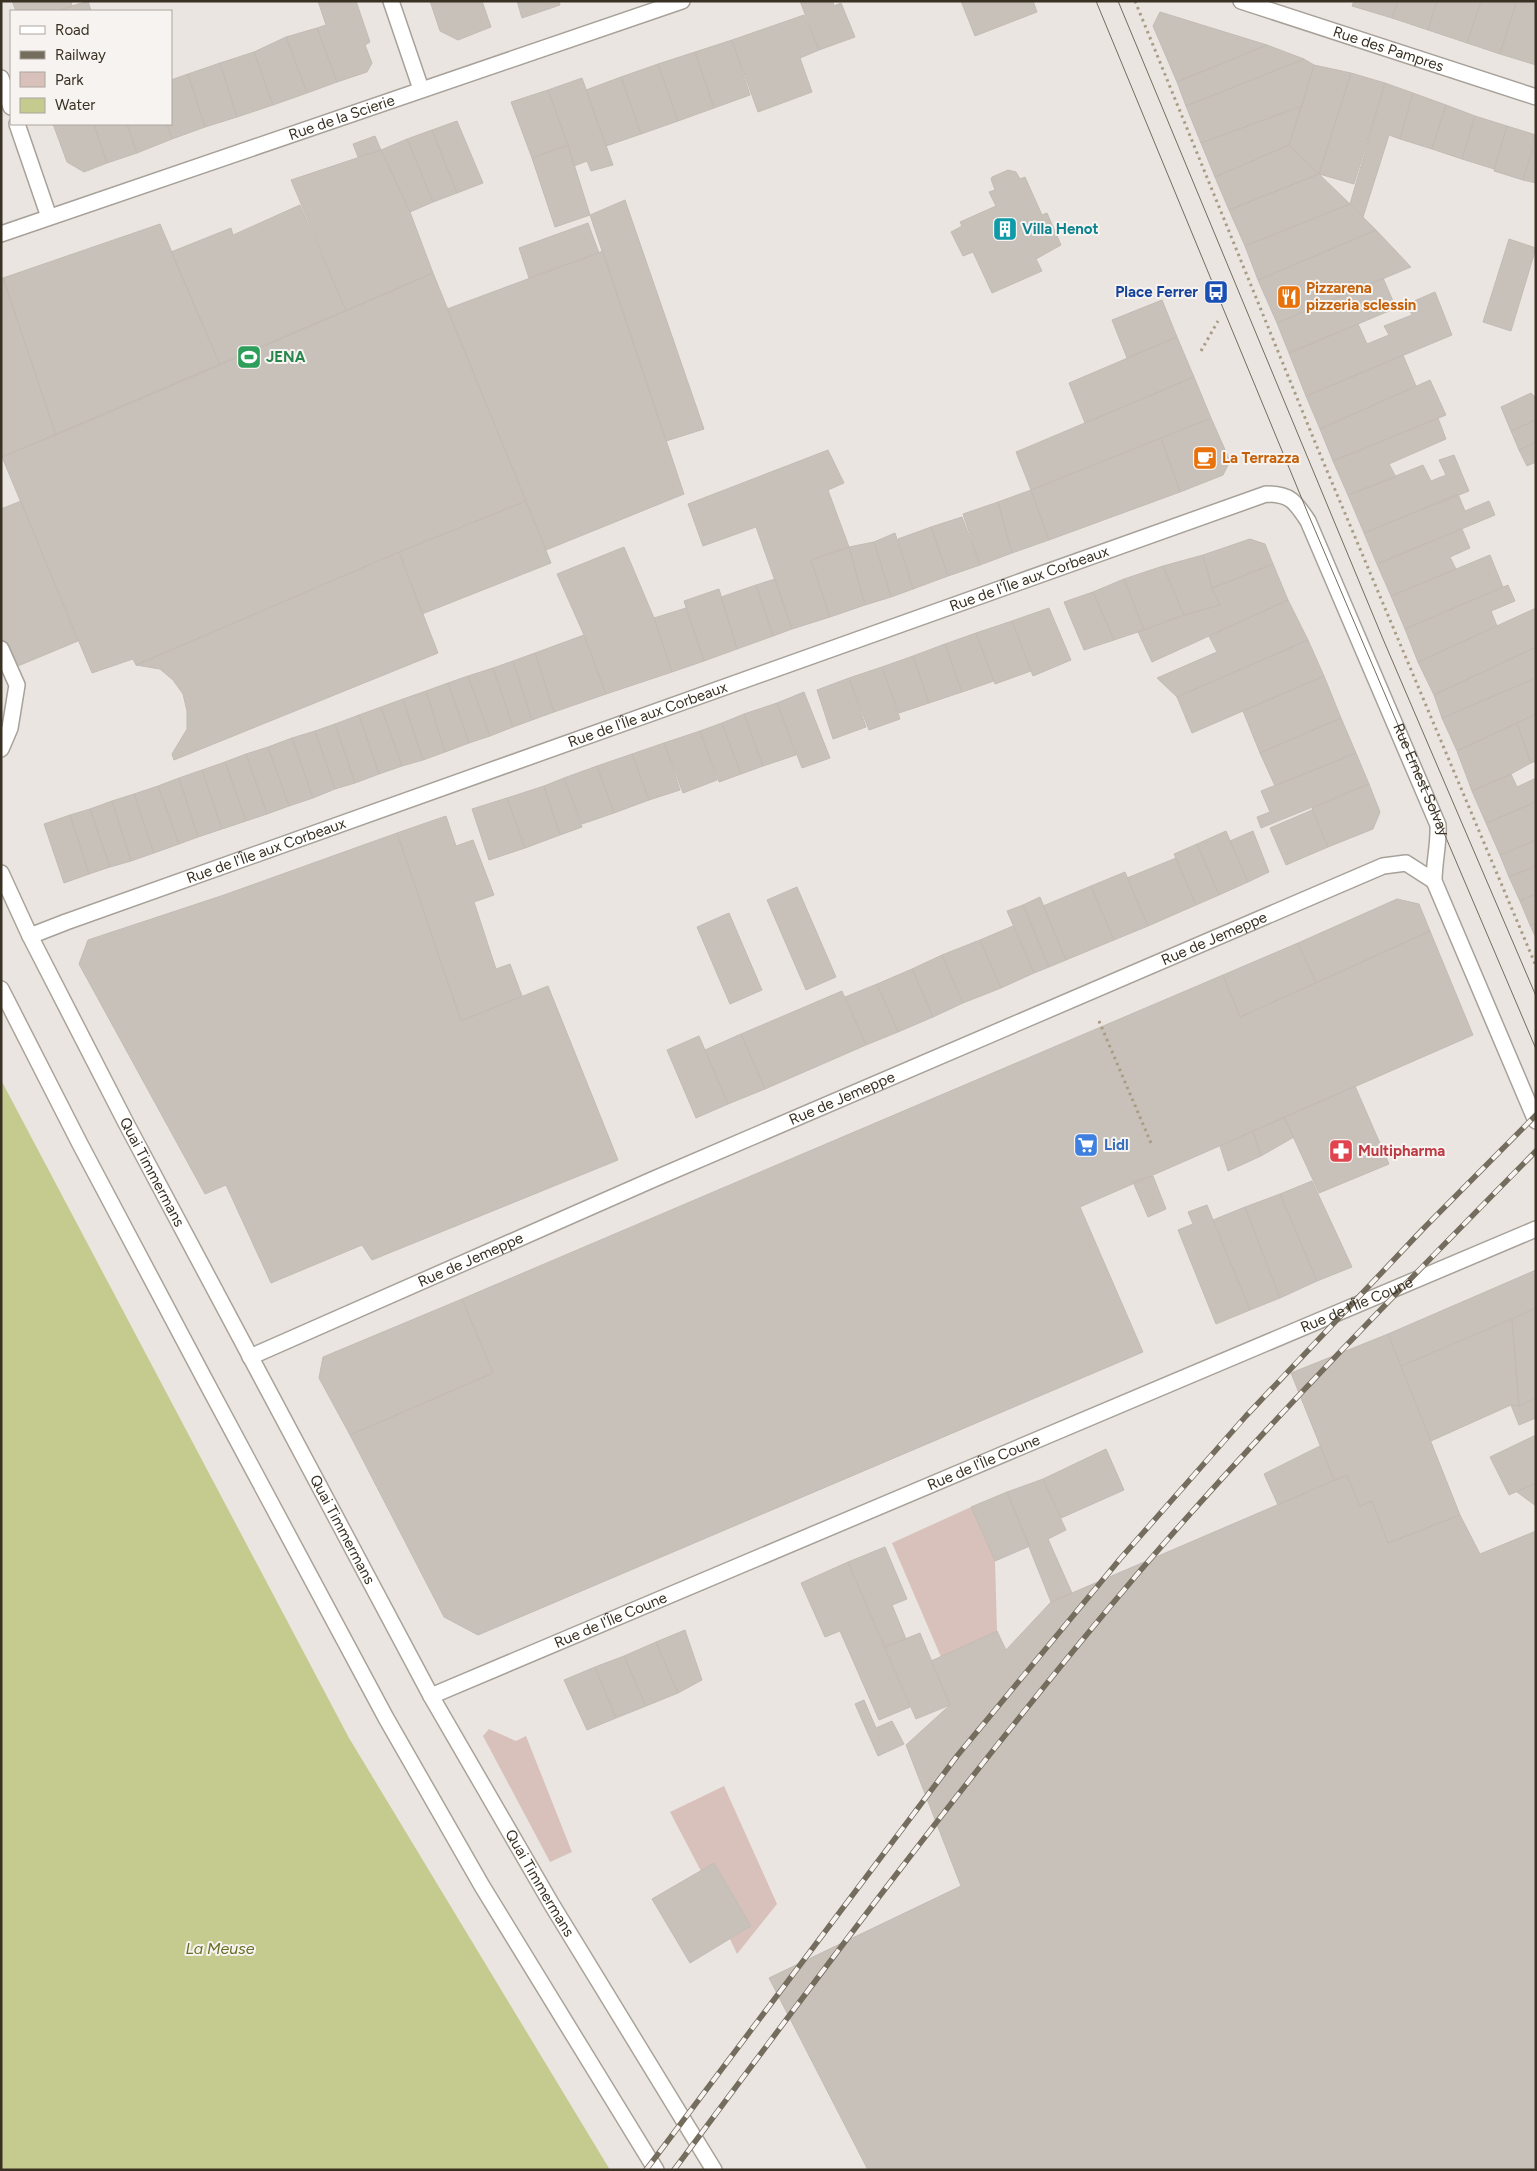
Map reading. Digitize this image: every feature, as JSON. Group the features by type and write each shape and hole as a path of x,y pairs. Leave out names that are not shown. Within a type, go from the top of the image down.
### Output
{"street":[{"path":"391,1 421,89"},
{"name":"Rue de la Scierie","path":"1,234 682,1"},
{"name":"Rue des Pampres","path":"1240,1 1536,98"},
{"path":"1,78 10,104"},
{"path":"17,125 49,217"},
{"name":"Rue Ernest Solvay","path":"1266,494 1279,494 1291,498 1308,521 1438,825 1439,839 1434,867 1434,881 1536,1121"},
{"name":"Rue de l'Île aux Corbeaux","path":"30,936 1266,494"},
{"path":"1,649 17,685 10,728 1,749"},
{"name":"Rue de Jemeppe","path":"250,1357 654,1179 1383,866 1406,863 1434,881"},
{"name":"Quai Timmermans","path":"1,874 30,936 126,1123 431,1696 552,1905 714,2170"},
{"path":"1,989 196,1363 386,1718 482,1886 656,2170"},
{"name":"Rue de l'Île Coune","path":"431,1696 1536,1229"}],"path":[{"path":"1135,1 1321,456 1536,966"},
{"path":"1255,306 1259,304"},
{"path":"1201,351 1218,321"},
{"path":"1087,993 1151,1143"}],"green space":[{"path":"971,1507 995,1561 997,1631 941,1657 892,1543"},
{"path":"489,1729 516,1741 526,1736 572,1852 550,1862 483,1736"},
{"path":"724,1786 777,1904 737,1954 730,1939 751,1926 714,1863 701,1871 670,1812"}],"water":[{"name":"La Meuse","path":"1,1080 349,1738 610,2170 1,2170"}],"building":[{"path":"12,1 71,1 72,6 61,10 16,10"},
{"path":"88,1 91,10 61,10"},
{"path":"318,1 356,1 370,42 365,45 372,63 367,72 337,82 317,28 326,25"},
{"path":"430,1 482,1 491,27 458,40 440,31"},
{"path":"517,1 559,1 560,5 522,18"},
{"path":"800,1 833,1 834,6 841,3 855,37 819,50"},
{"path":"961,1 1033,1 1037,12 975,36"},
{"path":"1354,1 1398,1 1392,18 1352,6"},
{"path":"1398,1 1437,1 1428,30 1392,18"},
{"path":"1437,1 1481,1 1467,43 1428,30"},
{"path":"1481,1 1509,1 1516,3 1500,54 1467,43"},
{"path":"1517,1 1536,1 1536,65 1500,54"},
{"path":"1160,12 1267,45 1177,82 1153,26"},
{"path":"804,15 819,50 800,58 812,92 758,112 732,40"},
{"path":"317,28 337,82 307,93 286,37"},
{"path":"286,37 307,93 273,105 254,52"},
{"path":"732,40 750,95 714,108 695,52"},
{"path":"1267,45 1304,59 1186,106 1177,82"},
{"path":"254,52 273,105 237,117 220,63"},
{"path":"695,52 714,108 678,121 658,64"},
{"path":"1304,59 1314,65 1302,106 1201,143 1186,106"},
{"path":"220,63 237,117 205,127 188,74"},
{"path":"658,64 678,121 641,134 621,77"},
{"path":"1314,65 1351,73 1319,174 1289,145"},
{"path":"1351,73 1385,83 1354,184 1319,174"},
{"path":"188,74 205,127 172,139 167,125 172,125 172,80"},
{"path":"621,77 641,134 606,146 586,90"},
{"path":"582,78 613,165 591,171 587,161 574,166 548,90"},
{"path":"1385,83 1413,93 1400,139 1389,135 1363,217 1350,204"},
{"path":"548,90 568,145 532,158 511,102"},
{"path":"1413,93 1446,105 1432,149 1400,139"},
{"path":"1446,105 1475,116 1462,159 1432,149"},
{"path":"1302,106 1289,145 1215,177 1201,143"},
{"path":"1475,116 1507,126 1494,169 1462,159"},
{"path":"457,121 483,183 457,193 432,130"},
{"path":"53,125 94,125 107,163 84,172 67,162"},
{"path":"94,125 127,125 137,153 107,163"},
{"path":"127,125 167,125 172,139 137,153"},
{"path":"1507,126 1536,135 1523,180 1494,171"},
{"path":"432,130 457,193 433,202 407,139"},
{"path":"375,136 381,150 358,157 353,144"},
{"path":"407,139 433,202 410,212 381,150"},
{"path":"1536,139 1536,183 1523,180"},
{"path":"568,145 590,215 555,227 532,158"},
{"path":"1289,145 1319,174 1229,210 1215,177"},
{"path":"381,150 410,212 433,273 346,311 291,180"},
{"name":"Villa Henot","path":"1008,170 1016,172 1020,179 1025,177 1042,215 1047,213 1061,245 1036,259 1042,271 992,293 973,252 963,256 951,232 962,226 960,222 996,206 989,192 995,190 991,179"},
{"path":"1319,174 1350,204 1245,246 1229,210"},
{"path":"625,200 704,429 666,441 590,215"},
{"path":"1350,204 1376,230 1258,280 1245,246"},
{"path":"300,205 346,311 220,365 171,252 231,228 233,235"},
{"path":"588,223 599,253 529,278 519,248"},
{"path":"160,224 220,365 56,435 3,278"},
{"path":"1376,230 1411,267 1277,323 1258,280"},
{"path":"1509,239 1536,248 1511,331 1483,322"},
{"path":"603,251 684,494 546,550 447,309"},
{"name":"JENA","path":"433,273 526,501 399,552 136,665 133,659 92,673 2,457"},
{"path":"3,278 56,435 1,457 1,279"},
{"path":"1383,278 1396,308 1289,353 1277,323"},
{"path":"1435,292 1452,335 1306,396 1289,353 1358,324 1367,344 1389,335 1384,326 1412,315 1407,304"},
{"path":"1162,300 1177,337 1127,358 1112,320"},
{"path":"1177,337 1194,377 1085,423 1069,383"},
{"path":"1403,355 1416,386 1320,429 1306,396"},
{"path":"1194,377 1211,418 1031,490 1016,452"},
{"path":"1430,380 1446,415 1333,461 1320,429"},
{"path":"1531,393 1536,398 1536,420 1511,431 1501,407"},
{"path":"1211,418 1230,461 1223,475 1180,492 1161,438"},
{"path":"1438,418 1446,439 1389,464 1396,477 1348,495 1333,461"},
{"path":"1536,420 1536,442 1519,450 1511,431"},
{"path":"1161,438 1180,492 1049,540 1031,490"},
{"path":"1536,442 1536,462 1527,466 1519,450"},
{"path":"828,450 844,483 828,490 849,547 811,560 830,617 792,629 756,527 703,546 688,504"},
{"path":"1454,455 1469,491 1364,533 1348,495 1423,465 1431,481 1446,475 1439,460"},
{"path":"1031,490 1049,540 1012,553 998,502"},
{"path":"1458,494 1465,511 1489,501 1495,515 1377,564 1364,533"},
{"path":"21,501 78,641 1,673 1,509"},
{"path":"526,501 551,563 422,614 399,552"},
{"path":"998,502 1012,553 980,565 963,514"},
{"path":"962,517 980,565 948,576 931,527"},
{"path":"931,527 948,576 913,589 898,539"},
{"path":"1462,529 1470,548 1450,557 1456,569 1391,596 1377,564"},
{"path":"895,533 913,589 891,597 874,542"},
{"path":"1250,539 1265,544 1273,564 1212,588 1203,555"},
{"path":"874,542 891,597 865,605 849,547"},
{"path":"624,547 654,618 672,672 606,694 584,635 557,574"},
{"path":"849,547 865,605 830,617 811,560"},
{"path":"399,552 438,653 174,760 172,754 187,729 187,711 183,694 173,680 160,669 136,665"},
{"path":"1203,555 1212,588 1220,605 1184,615 1163,566"},
{"path":"1490,555 1503,587 1405,629 1391,596"},
{"path":"1273,564 1288,600 1152,662 1138,632 1184,615 1220,605 1212,588"},
{"path":"1163,566 1184,615 1144,630 1124,579"},
{"path":"775,579 792,629 773,636 756,585"},
{"path":"1124,579 1144,630 1114,640 1093,592"},
{"path":"756,585 773,636 737,649 721,597"},
{"path":"1508,585 1515,601 1491,611 1497,626 1418,662 1405,629"},
{"path":"719,589 737,649 704,661 684,601"},
{"path":"1093,592 1114,640 1084,650 1064,602"},
{"path":"1288,600 1308,640 1177,697 1157,678 1217,652 1209,636"},
{"path":"686,608 704,661 672,672 654,618"},
{"path":"1049,608 1071,660 1033,676 1012,621"},
{"path":"1536,608 1536,647 1434,695 1418,662"},
{"path":"1012,621 1031,671 995,684 976,633"},
{"path":"976,633 994,681 962,692 945,644"},
{"path":"584,635 606,694 554,712 535,653"},
{"path":"1308,640 1324,676 1192,733 1177,697"},
{"path":"945,644 962,692 929,703 913,656"},
{"path":"1536,647 1536,678 1442,718 1434,695"},
{"path":"535,653 554,712 532,720 513,661"},
{"path":"913,656 929,703 899,713 882,667"},
{"path":"513,661 532,720 513,727 493,668"},
{"path":"882,667 900,719 869,730 849,678"},
{"path":"493,668 513,727 490,736 468,676"},
{"path":"468,676 490,736 469,743 448,683"},
{"path":"1324,676 1341,718 1260,753 1243,711"},
{"path":"849,678 866,727 833,739 817,690"},
{"path":"1536,678 1536,714 1457,751 1442,718"},
{"path":"448,683 469,743 445,752 426,691"},
{"path":"426,691 445,752 423,760 403,699"},
{"path":"804,692 830,758 802,768 777,703"},
{"path":"403,699 423,760 402,766 381,707"},
{"path":"777,703 796,755 763,766 744,714"},
{"path":"381,707 402,766 379,774 359,715"},
{"path":"744,714 763,766 741,774 722,723"},
{"path":"1536,714 1536,761 1531,763 1517,723"},
{"path":"359,715 379,774 355,783 335,724"},
{"path":"1341,718 1356,753 1275,786 1260,753"},
{"path":"722,723 741,774 719,782 700,731"},
{"path":"1517,723 1531,763 1472,791 1457,751"},
{"path":"335,724 355,783 335,789 315,731"},
{"path":"315,731 335,789 313,798 292,738"},
{"path":"700,731 717,780 683,793 664,743"},
{"path":"292,738 313,798 289,806 268,747"},
{"path":"664,743 680,790 649,800 632,754"},
{"path":"268,747 289,806 267,814 246,754"},
{"path":"1356,753 1369,784 1261,828 1257,817 1270,812 1261,791"},
{"path":"246,754 267,814 246,821 225,762"},
{"path":"632,754 649,800 614,813 597,766"},
{"path":"225,762 246,821 222,829 202,770"},
{"path":"597,766 614,813 582,824 564,778"},
{"path":"202,770 222,829 198,837 179,778"},
{"path":"1511,774 1517,787 1536,778 1536,802 1486,823 1472,791"},
{"path":"179,778 198,837 179,844 158,786"},
{"path":"564,778 582,827 560,835 544,786"},
{"path":"1369,784 1380,812 1373,829 1328,847 1312,808"},
{"path":"158,786 179,844 154,853 134,794"},
{"path":"544,786 560,835 525,848 507,798"},
{"path":"134,794 154,853 131,861 112,801"},
{"path":"507,798 525,848 489,860 472,809"},
{"path":"112,801 131,861 110,867 90,809"},
{"path":"1536,802 1536,840 1500,855 1486,823"},
{"path":"90,809 110,867 89,874 70,815"},
{"path":"1312,810 1328,847 1286,865 1270,828"},
{"path":"70,815 89,874 64,883 44,824"},
{"path":"446,816 456,846 473,840 494,895 474,902 496,969 510,964 522,996 461,1021 397,833"},
{"path":"1226,831 1248,882 1219,895 1197,844"},
{"path":"1253,831 1269,872 1248,882 1230,841"},
{"path":"397,833 461,1021 548,986 618,1160 372,1260 362,1245 271,1283 226,1185 205,1194 79,964 88,940 224,895"},
{"path":"1536,840 1536,866 1509,877 1500,855"},
{"path":"1197,844 1219,895 1196,905 1174,854"},
{"path":"1176,858 1196,905 1148,926 1127,878"},
{"path":"1536,866 1536,894 1520,901 1509,877"},
{"path":"1125,872 1148,926 1114,940 1091,886"},
{"path":"1091,886 1114,940 1066,960 1043,906"},
{"path":"797,887 836,977 806,990 767,900"},
{"path":"1536,894 1536,923 1530,925 1520,901"},
{"path":"1040,897 1066,960 1049,967 1023,905"},
{"path":"1397,899 1419,904 1430,931 1316,983 1298,943"},
{"path":"1023,905 1049,967 1034,973 1007,911"},
{"path":"729,913 762,990 730,1004 697,927"},
{"path":"1536,923 1536,938 1530,925"},
{"path":"1013,926 1034,973 1001,988 980,940"},
{"path":"1430,931 1473,1035 1080,1207 1143,1352 478,1635 444,1617 350,1435 493,1373 462,1299 1223,975 1240,1017"},
{"path":"980,940 1001,988 963,1003 942,955"},
{"path":"1298,943 1316,983 1240,1017 1223,975"},
{"path":"942,955 963,1003 933,1017 912,969"},
{"path":"912,969 933,1017 898,1032 877,984"},
{"path":"877,984 898,1032 866,1045 845,997"},
{"path":"842,991 866,1045 765,1089 741,1034"},
{"path":"741,1034 765,1089 728,1104 705,1050"},
{"path":"699,1036 728,1104 696,1118 667,1050"},
{"name":"Multipharma","path":"1355,1086 1389,1164 1319,1193 1284,1117"},
{"path":"1284,1117 1294,1137 1261,1156 1253,1131"},
{"path":"1253,1131 1261,1156 1228,1171 1220,1146"},
{"path":"1153,1176 1166,1209 1148,1217 1133,1182"},
{"path":"1312,1181 1352,1267 1317,1281 1280,1194"},
{"path":"1280,1194 1317,1281 1280,1298 1245,1207"},
{"path":"1207,1205 1250,1310 1216,1324 1178,1230 1193,1224 1188,1212"},
{"path":"1245,1207 1280,1298 1250,1310 1213,1220"},
{"path":"1536,1270 1536,1308 1401,1366 1388,1334"},
{"path":"462,1299 493,1373 350,1435 319,1378 323,1357"},
{"path":"1536,1308 1536,1398 1519,1406 1512,1319"},
{"path":"1512,1319 1519,1406 1511,1405 1431,1441 1401,1366"},
{"path":"1388,1334 1460,1515 1388,1543 1372,1501 1360,1506 1347,1475 1334,1480 1291,1373"},
{"path":"1536,1398 1536,1418 1519,1425 1511,1405 1519,1406"},
{"path":"1536,1435 1536,1483 1509,1495 1490,1457"},
{"path":"1320,1446 1334,1480 1278,1505 1264,1474"},
{"path":"1106,1449 1124,1490 1061,1518 1043,1479"},
{"path":"1347,1475 1360,1506 1372,1501 1388,1543 1460,1515 1480,1554 1536,1531 1536,2170 868,2170 769,1978 961,1886 906,1745 950,1705 931,1661 997,1631 1006,1650 1051,1602"},
{"path":"1043,1479 1066,1530 1048,1539 1072,1593 1051,1602 1007,1492"},
{"path":"1536,1483 1536,1506 1517,1492"},
{"path":"1007,1492 1030,1546 995,1561 971,1507"},
{"path":"885,1547 907,1599 892,1605 906,1639 885,1647 848,1562"},
{"path":"848,1562 910,1707 879,1720 840,1631 825,1637 801,1583"},
{"path":"685,1630 702,1680 678,1693 656,1642"},
{"path":"920,1633 950,1705 916,1719 885,1647"},
{"path":"656,1642 678,1693 646,1706 624,1656"},
{"path":"624,1656 646,1706 616,1718 595,1667"},
{"path":"595,1667 616,1718 587,1730 564,1680"},
{"path":"864,1700 876,1728 892,1721 904,1744 878,1756 855,1704"},
{"path":"714,1863 751,1926 690,1963 652,1899"}],"tram line":[{"path":"1096,1 1309,516 1536,1049"},
{"path":"1118,1 1383,639 1536,996"}],"railway":[{"path":"646,2170 957,1756 1120,1559 1246,1416 1422,1230 1536,1115"},
{"path":"674,2170 960,1792 1019,1717 1140,1571 1285,1410 1536,1151"}],"place":[{"name":"Villa Henot","path":"1005,229"},
{"name":"Place Ferrer","path":"1216,292"},
{"name":"Pizzarena pizzeria sclessin","path":"1289,297"},
{"name":"JENA","path":"249,357"},
{"name":"La Terrazza","path":"1205,458"},
{"name":"Lidl","path":"1086,1145"},
{"name":"Multipharma","path":"1341,1151"}]}
